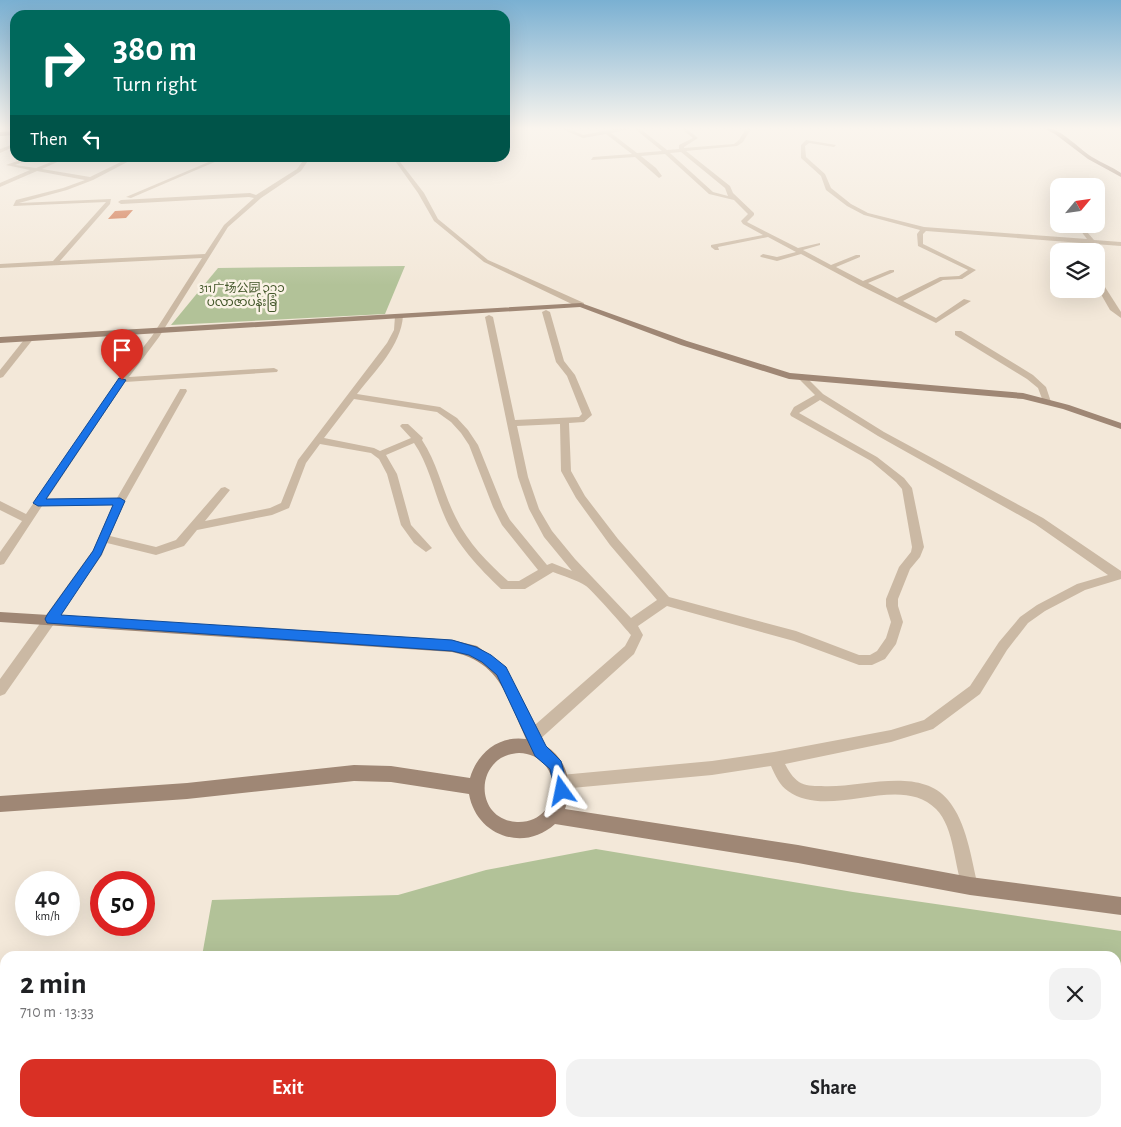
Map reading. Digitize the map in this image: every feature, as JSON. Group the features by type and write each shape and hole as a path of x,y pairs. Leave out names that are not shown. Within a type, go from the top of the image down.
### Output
{"main road":[{"path":"0,340 28,341 93,338 581,306 596,309 684,343 789,376 1023,396 1121,426"},
{"path":"399,319 489,317 596,309"},
{"path":"0,346 28,341"},
{"path":"0,617 452,646 472,650 487,659 501,671 540,751 556,766 561,782 560,800 551,815 526,830 517,831 499,827 491,822 480,808 476,787 483,766 495,753 520,746 540,751"},
{"path":"0,804 188,791 354,774 391,774 476,787"},
{"path":"551,815 798,854 970,886 1121,906"}],"street":[{"path":"0,185 12,180"},
{"path":"89,180 65,189 18,201 15,205 258,197"},
{"path":"122,200 168,180"},
{"path":"2,556 122,380 157,334 204,256 226,226 258,197 284,180"},
{"path":"410,180 436,220 486,261 581,306"},
{"path":"696,180 711,193 735,199"},
{"path":"719,180 728,187 735,199 752,214 744,221 745,223 936,321 967,301"},
{"path":"824,180 825,184 833,193 866,214 924,229 1121,244"},
{"path":"64,264 108,202"},
{"path":"54,264 108,202"},
{"path":"897,301 942,278 960,278 972,270 920,245 920,234 924,229"},
{"path":"1085,233 1092,242"},
{"path":"717,249 714,246 770,235"},
{"path":"763,256 777,259 818,244"},
{"path":"0,266 204,256"},
{"path":"831,267 858,256"},
{"path":"861,284 892,271"},
{"path":"1105,294 1113,308 1121,316"},
{"path":"513,423 564,422 580,420 587,415 571,375 560,362 546,312"},
{"path":"489,317 523,476 534,509 548,534 589,582 632,625 637,635 630,650 533,736"},
{"path":"193,527 281,509 285,505 301,462 396,337 399,319"},
{"path":"958,333 1030,377 1042,387 1047,402"},
{"path":"0,374 28,341"},
{"path":"122,380 274,370"},
{"path":"801,377 820,396 881,434 1039,521 1120,576"},
{"path":"0,690 98,552 120,501 183,391"},
{"path":"351,396 440,410 450,415 476,447 495,501 506,523 545,570"},
{"path":"564,422 566,471 581,498 614,542 665,601 796,636 860,660 872,660 882,655 892,640 897,622 892,599 905,567 916,554 918,547 907,488 874,459 794,414 797,409 820,396"},
{"path":"405,426 418,438 429,460 451,518 487,570 505,586 516,588 552,567 589,582"},
{"path":"381,454 418,438"},
{"path":"317,440 381,454 390,471 406,525 415,538 426,548"},
{"path":"104,538 156,551 180,543 225,490"},
{"path":"38,503 120,501"},
{"path":"0,505 8,511 28,519"},
{"path":"561,782 712,768 774,759 891,736 928,725 975,690 998,653 1024,620 1060,597 1081,587 1120,576"},
{"path":"632,625 665,601"},
{"path":"774,759 787,780 794,787 813,795 870,789 912,790 931,794 950,816 970,886"}],"green space":[{"name":"311广场公园 ၃၁၁ ပလာဇာပန်းခြံ","path":"405,266 385,314 171,325 218,268"},
{"path":"596,849 853,892 1121,931 1121,951 203,951 212,900 398,895 486,870"}],"building":[{"path":"133,210 126,218 108,219 115,211"}],"route":[{"path":"122,380 38,503 120,501 98,552 51,619 452,646 472,650 487,659 501,671 540,751 551,759 560,773 562,791"}]}
